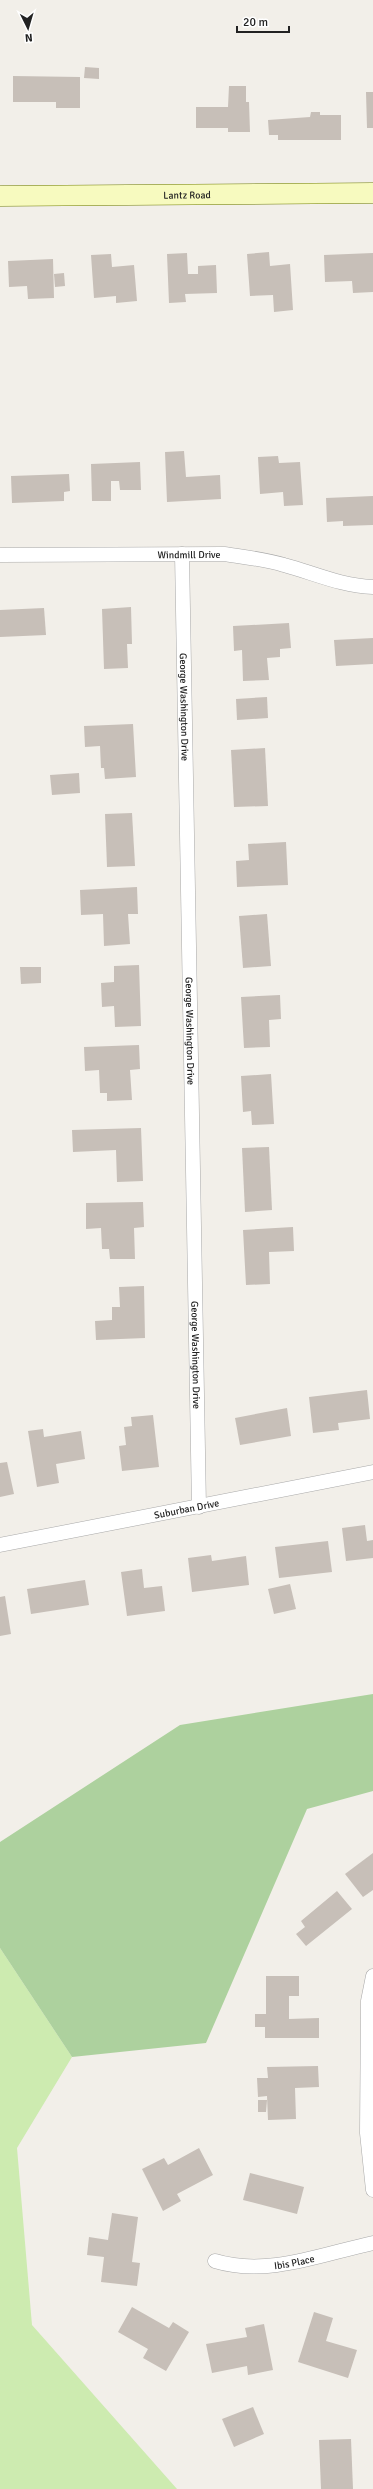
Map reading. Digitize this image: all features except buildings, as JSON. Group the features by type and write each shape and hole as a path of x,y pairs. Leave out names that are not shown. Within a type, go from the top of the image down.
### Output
{"street":[{"name":"Lantz Road","path":"0,196 373,193"},
{"name":"George Washington Drive","path":"182,554 199,1507"},
{"name":"Windmill Drive","path":"0,555 224,554 255,558 286,565 333,581 373,587"},
{"name":"Suburban Drive","path":"0,1545 373,1472"},
{"path":"373,1976 368,2001 368,2133 373,2190"},
{"name":"Ibis Place","path":"215,2261 242,2267 268,2267 373,2243"}],"green space":[{"path":"373,1694 373,1791 307,1809 206,2043 72,2057 0,1948 0,1842 180,1725"},
{"path":"0,1948 72,2057 17,2148 32,2325 177,2489 0,2489"}]}
